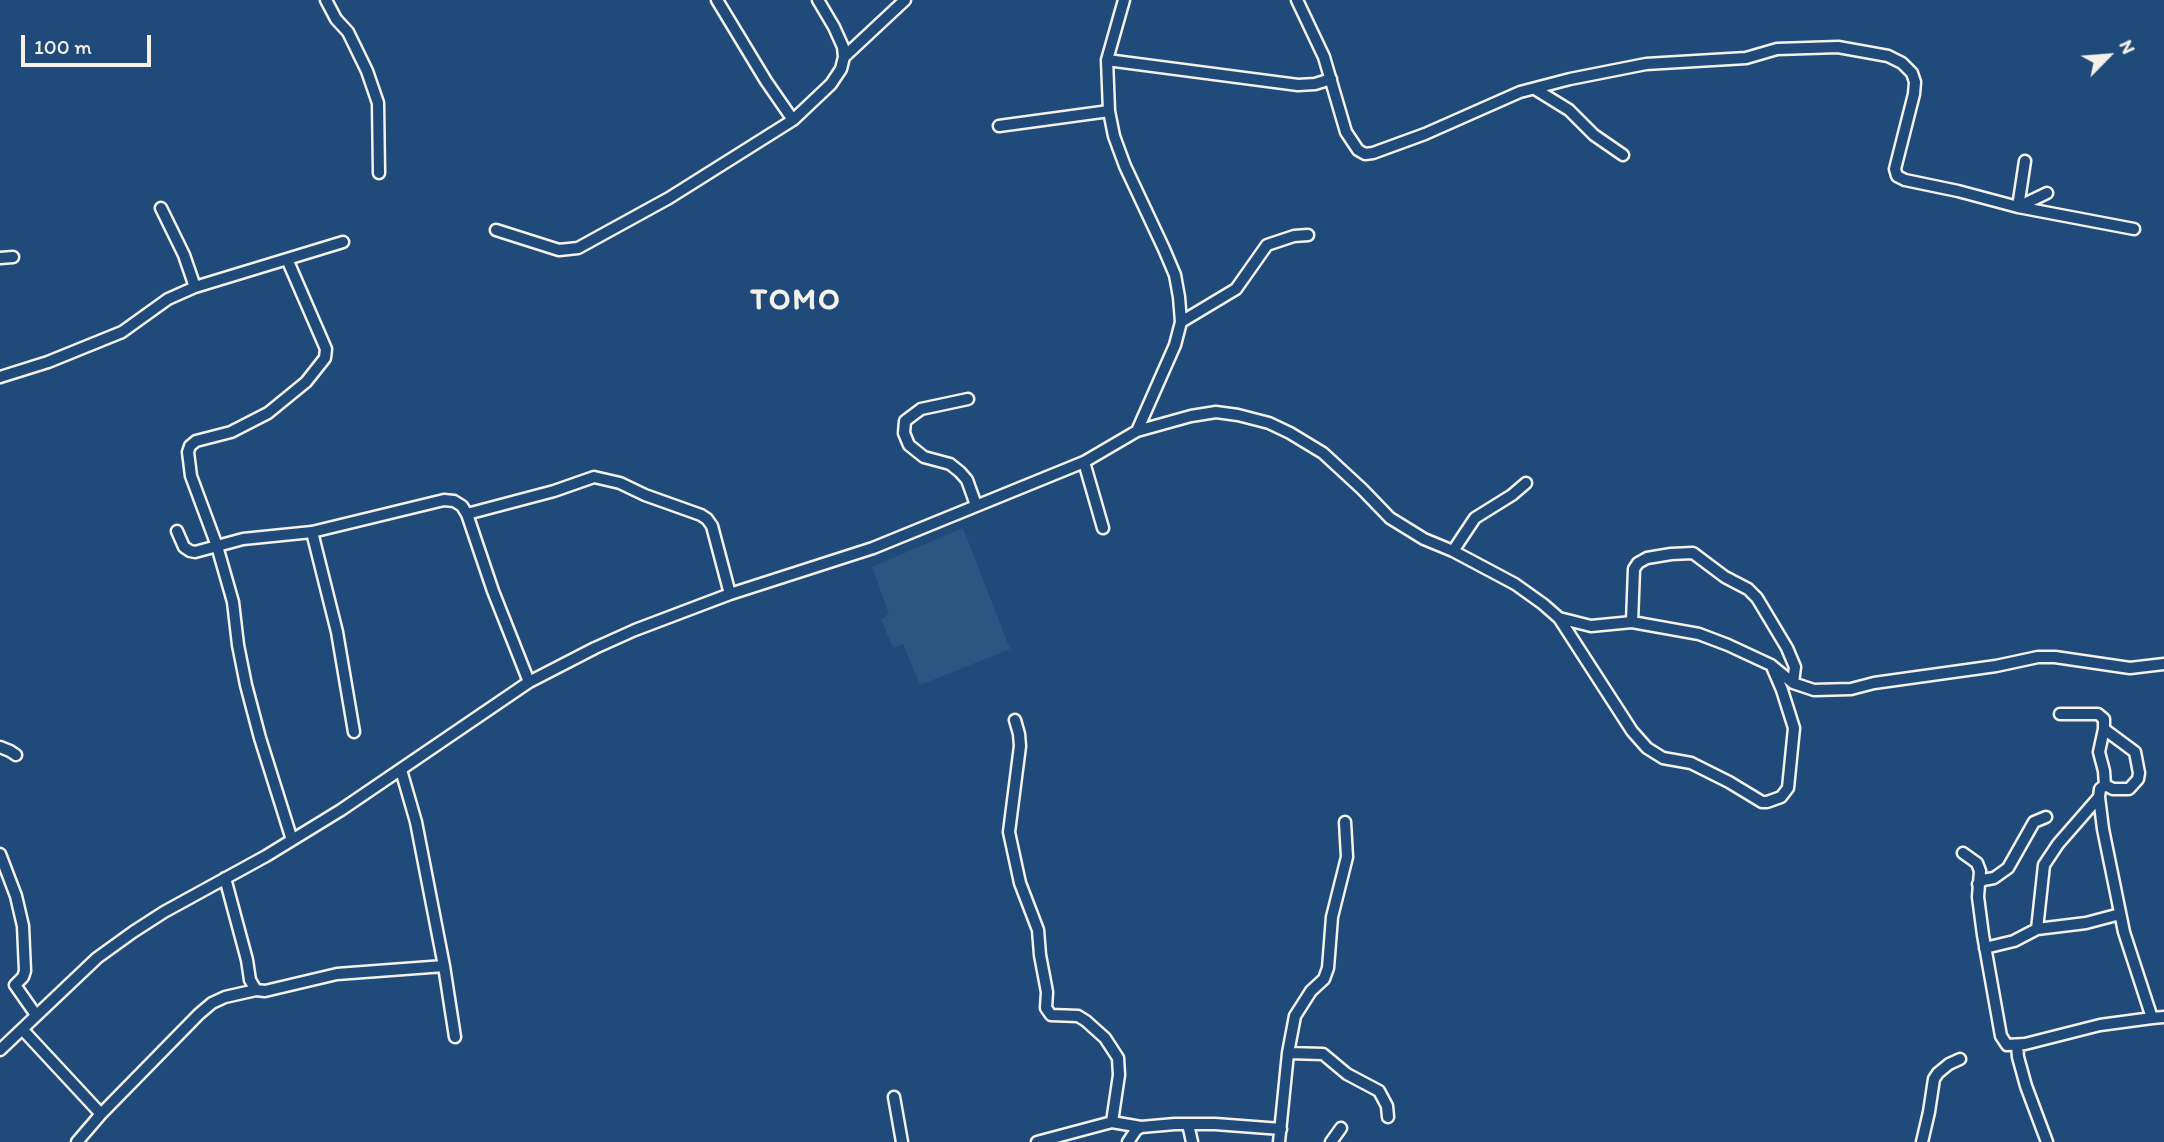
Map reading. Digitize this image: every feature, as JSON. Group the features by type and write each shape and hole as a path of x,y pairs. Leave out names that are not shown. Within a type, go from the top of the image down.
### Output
{"street":[{"path":"326,0 336,19 348,32 367,71 378,103 379,173"},
{"path":"717,0 793,120"},
{"path":"496,230 559,250 578,248 669,198 793,120 831,84 841,69 844,57 843,47 834,27 818,0"},
{"path":"844,57 905,0"},
{"path":"1124,0 1107,60 1109,111 1114,136 1125,166 1175,275 1181,322 1175,345 1137,431"},
{"path":"1297,0 1324,57 1346,132 1352,144 1366,153 1373,153 1425,134 1520,92 1570,79 1646,64 1746,58 1777,49 1838,47 1888,56 1902,63 1912,73 1915,82 1914,94 1895,169 1898,176 1905,180 2018,207 2134,229"},
{"path":"1107,60 1298,85 1331,79"},
{"path":"1535,89 1569,110 1594,135 1623,155"},
{"path":"999,126 1109,111"},
{"path":"2018,207 2025,161"},
{"path":"2018,207 2047,192"},
{"path":"161,208 184,255 195,287"},
{"path":"1181,322 1236,289 1268,245 1294,236 1308,235"},
{"path":"0,377 48,362 122,332 168,299 195,287 342,242"},
{"path":"0,258 13,257"},
{"path":"287,259 326,349 326,358 306,382 268,413 231,432 196,441 188,452 191,476 217,546 233,602 250,698 292,840"},
{"path":"968,399 921,409 905,421 904,433 909,445 924,457 950,464 960,472 967,481 976,505"},
{"path":"0,1051 97,958 133,932 292,840 401,770 529,682 635,630 730,594 873,548 1084,461 1137,431 1191,416 1216,412 1269,423 1322,453 1390,518 1424,539 1515,584 1559,618 1632,731 1647,748 1663,758 1691,763 1762,802 1781,797 1788,788 1794,728 1771,666"},
{"path":"1084,461 1103,528"},
{"path":"467,514 554,491 594,477 620,483 707,519 712,526 730,594"},
{"path":"1453,551 1475,518 1526,483"},
{"path":"177,531 184,547 190,551 243,539 312,532 443,500 454,500 463,506 467,514 492,590 529,682"},
{"path":"312,532 337,632 354,732"},
{"path":"1632,622 1634,569 1638,563 1647,558 1693,553 1725,577 1748,589 1757,598 1787,648 1795,667 1793,682"},
{"path":"1559,618 1591,626 1632,622 1699,634 1771,666 1793,682 1814,690 1851,689 2038,657 2130,668 2164,664"},
{"path":"2060,713 2098,714 2104,719 2099,752 2105,785"},
{"path":"1015,720 1020,746 1009,832 1020,883 1038,930 1047,992 1046,1008 1051,1015 1078,1016 1086,1021 1105,1038 1118,1058 1119,1075 1112,1122"},
{"path":"2104,729 2135,752 2139,773 2129,789 2113,789 2105,785"},
{"path":"0,747 16,755"},
{"path":"401,770 416,822 455,1037"},
{"path":"2105,785 2100,789 2099,797 2120,914 2152,1018"},
{"path":"2037,929 2044,865 2058,844 2099,797"},
{"path":"1978,884 1994,878 2008,868 2034,822 2046,817"},
{"path":"1279,1142 1295,1016 1311,991 1324,978 1328,968 1332,918 1347,857 1345,822"},
{"path":"1963,853 1977,863 1980,871 1978,897 1985,948 2001,1036 2007,1045 2017,1045 2099,1025 2164,1017"},
{"path":"0,854 23,926 25,971 15,985 36,1015"},
{"path":"0,877 11,883"},
{"path":"225,878 250,980 256,990"},
{"path":"1985,948 2014,941 2037,929 2086,923 2120,914"},
{"path":"77,1142 101,1114 212,1003 225,997 256,990 265,991 337,974 444,965"},
{"path":"22,1028 101,1114"},
{"path":"2017,1045 2024,1078 2047,1142"},
{"path":"1289,1053 1323,1054 1347,1074 1378,1091 1387,1106 1388,1117"},
{"path":"1922,1142 1934,1079 1938,1073 1959,1059"},
{"path":"894,1097 902,1142"},
{"path":"1037,1142 1112,1122 1141,1127 1215,1124 1281,1129"},
{"path":"1188,1124 1192,1142"},
{"path":"1128,1142 1141,1127"},
{"path":"1331,1142 1341,1128"}],"shaded area":[{"path":"963,528 1010,649 920,685 903,644 893,648 881,619 889,614 872,567"}],"district":[{"name":"TOMO","path":"796,301"}]}
